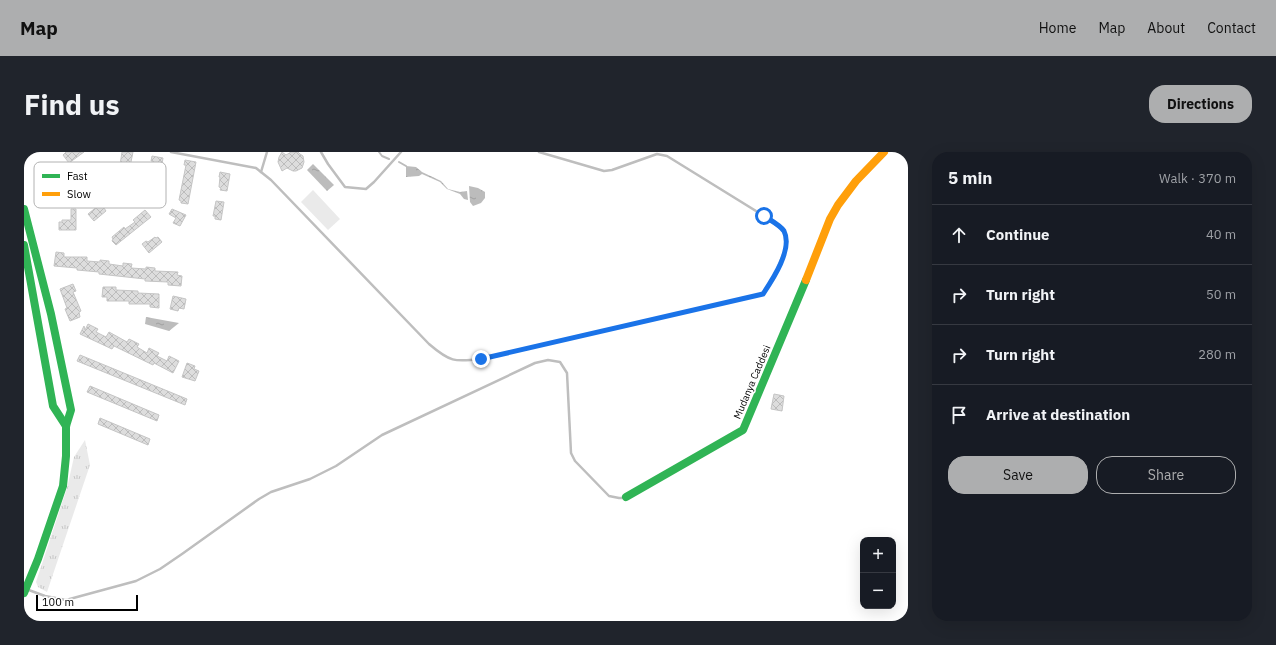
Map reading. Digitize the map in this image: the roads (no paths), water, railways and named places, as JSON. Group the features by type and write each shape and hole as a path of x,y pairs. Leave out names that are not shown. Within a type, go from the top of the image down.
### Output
{"street":[{"name":"Mudanya Caddesi","path":"626,497 743,430 823,239 832,214 849,189 884,152"},
{"path":"24,209 51,314 71,410 66,426 66,456 62,486 38,559 25,591"},
{"path":"24,245 53,406 66,426"}],"lane":[{"path":"171,152 256,168 271,180 429,344 443,356 460,362 489,358 763,294 773,280 786,247 786,239 783,230 764,216 668,156 657,154 618,168 604,171 539,152"},
{"path":"261,172 267,152"},
{"path":"322,152 328,164 345,187 366,190 401,152"},
{"path":"25,591 66,600 136,581 160,569 258,499 271,492 310,479 336,466 382,435 535,363 548,360 560,362 567,373 571,453 575,461 609,496 619,498 626,497"}],"water":[{"path":"313,164 334,185 327,191 307,170"},
{"path":"406,166 416,167 422,172 441,181 448,189 460,192 467,191 468,200 464,199 460,194 447,189 440,182 422,174 419,176 406,177"},
{"path":"469,186 478,188 485,192 485,198 481,203 473,206 470,202"},
{"path":"146,317 179,323 169,331 145,324"}],"waterway":[{"path":"379,152 382,156 389,159"},
{"path":"399,162 406,166"}]}
